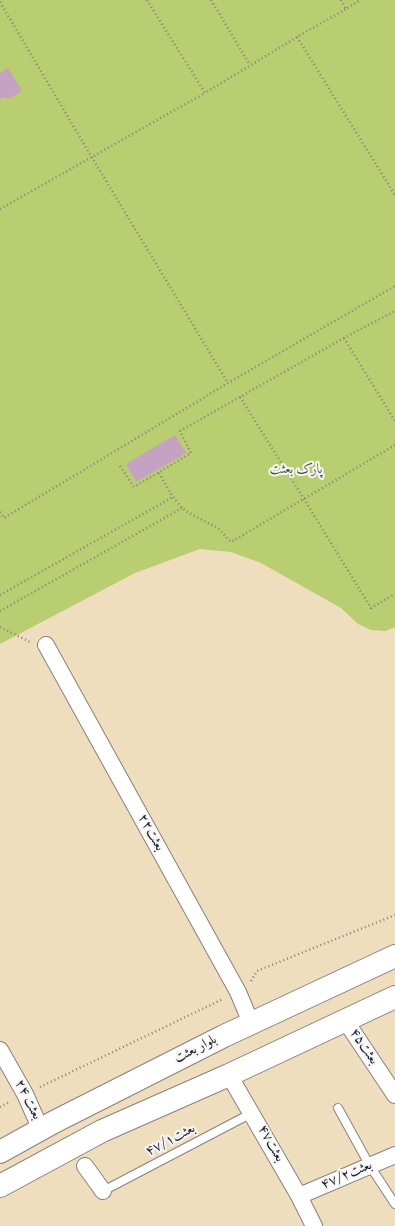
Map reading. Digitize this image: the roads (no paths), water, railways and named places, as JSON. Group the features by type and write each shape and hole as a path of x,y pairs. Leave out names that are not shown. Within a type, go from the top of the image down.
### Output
{"main road":[{"name":"بلوار بعثت","path":"0,1152 252,1023 395,956"},
{"path":"0,1186 102,1131 229,1075 395,997"}],"street":[{"name":"بعثت۲۲","path":"46,645 238,992 252,1023"},
{"name":"بعثت۴۵","path":"345,1020 395,1095"},
{"name":"بعثت ۲۴","path":"0,1050 25,1094 41,1130"},
{"name":"بعثت۴۷","path":"229,1075 299,1196 311,1221"},
{"name":"بعثت۴۷/۲","path":"299,1196 395,1155"},
{"path":"85,1166 102,1192"}],"lane":[{"path":"338,1108 370,1166 395,1204"},
{"name":"بعثت۴۷/۱","path":"102,1192 252,1113"}],"park label":[{"name":"پارک بعثت","path":"296,471"}]}
